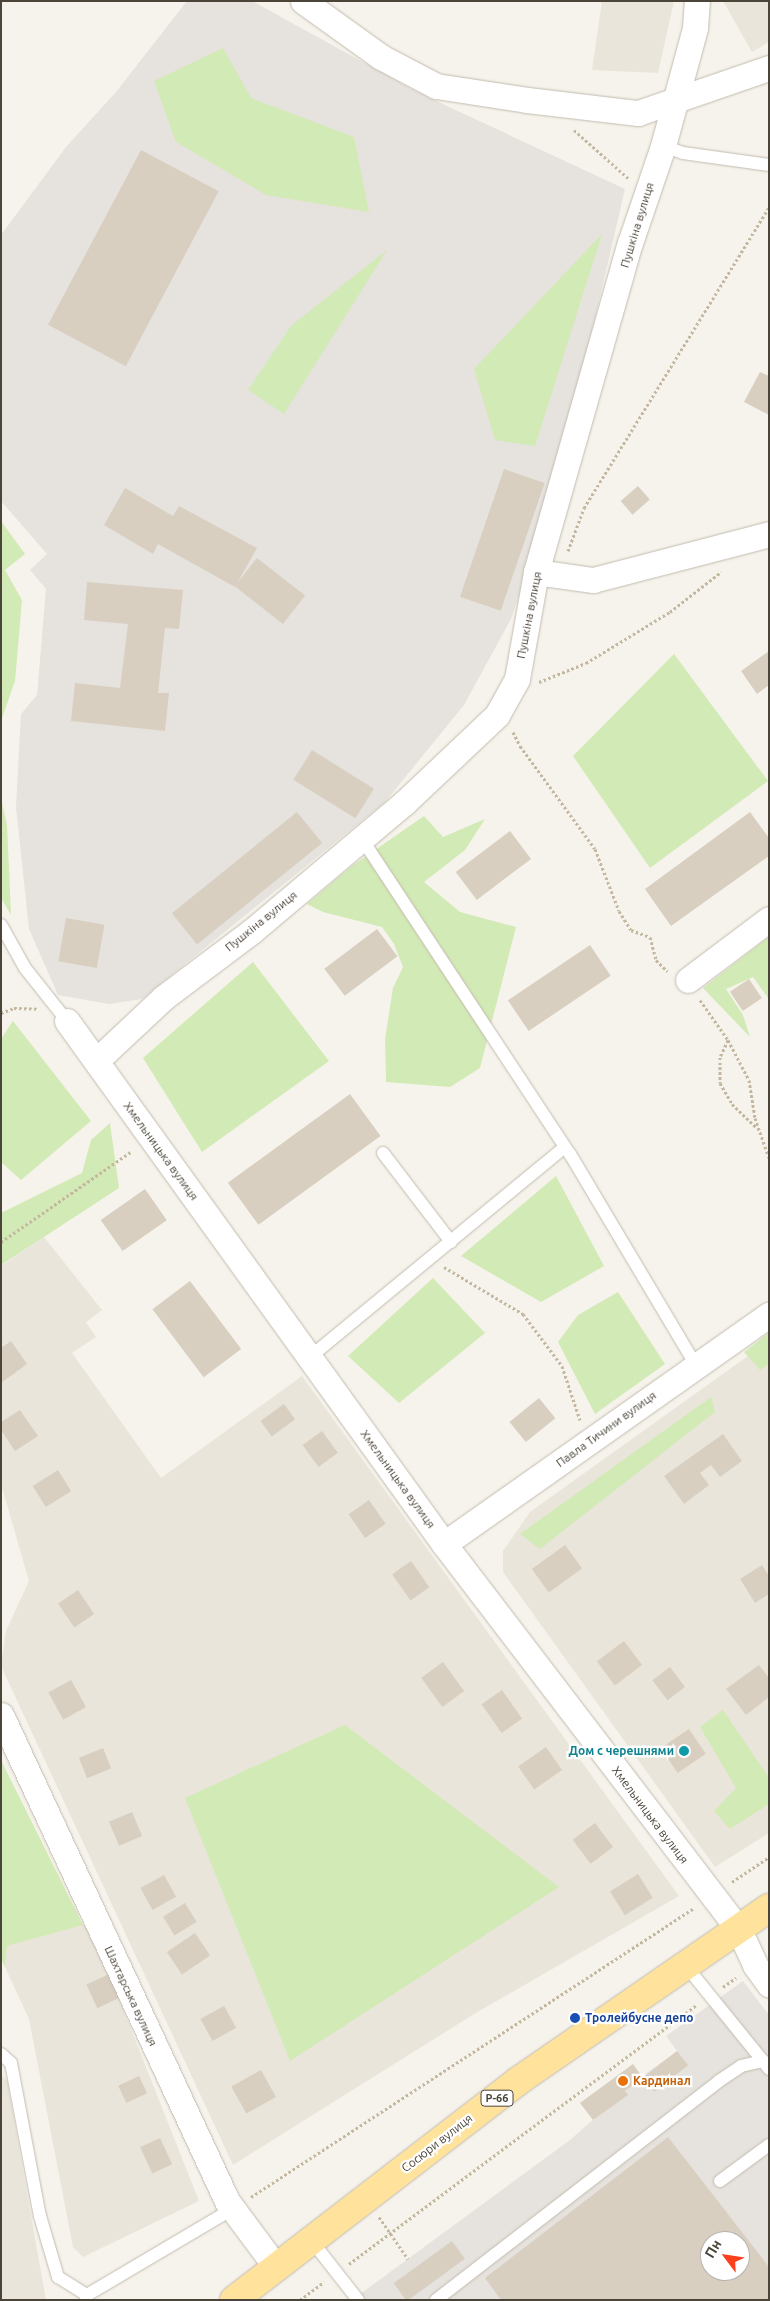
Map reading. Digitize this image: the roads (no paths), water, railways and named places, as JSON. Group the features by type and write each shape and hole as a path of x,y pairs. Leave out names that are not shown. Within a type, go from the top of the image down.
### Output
{"main road":[{"name":"Сосюри вулиця","path":"234,2300 518,2081 769,1908"}],"street":[{"path":"303,1 381,57 436,86 638,113 769,68"},
{"name":"Пушкіна вулиця","path":"96,1061 163,998 252,930 362,838 497,715 516,679 548,574 630,243 663,146 695,28 698,1"},
{"path":"548,574 593,580 769,534"},
{"path":"688,980 769,919"},
{"name":"Хмельницька вулиця","path":"63,1016 444,1544 739,1930 762,1974"},
{"name":"Павла Тичини вулиця","path":"444,1544 769,1315"},
{"name":"Шахтарська вулиця","path":"1,1715 231,2210 276,2267"}],"lane":[{"path":"663,146 683,153 769,165"},
{"path":"362,838 565,1148 696,1365"},
{"path":"1,925 25,968 63,1016"},
{"path":"310,1357 565,1148"},
{"path":"383,1153 451,1242"},
{"path":"686,1966 766,2065"},
{"path":"1,2054 11,2063 40,2216 58,2277 87,2298 231,2210"},
{"path":"436,2300 719,2081 741,2066 766,2065"},
{"path":"720,2181 769,2145"},
{"path":"311,2240 358,2300"}],"place":[{"name":"Дом с черешнями","path":"684,1751"},
{"name":"Тролейбусне депо","path":"575,2018"},
{"name":"Кардинал","path":"623,2081"}]}
